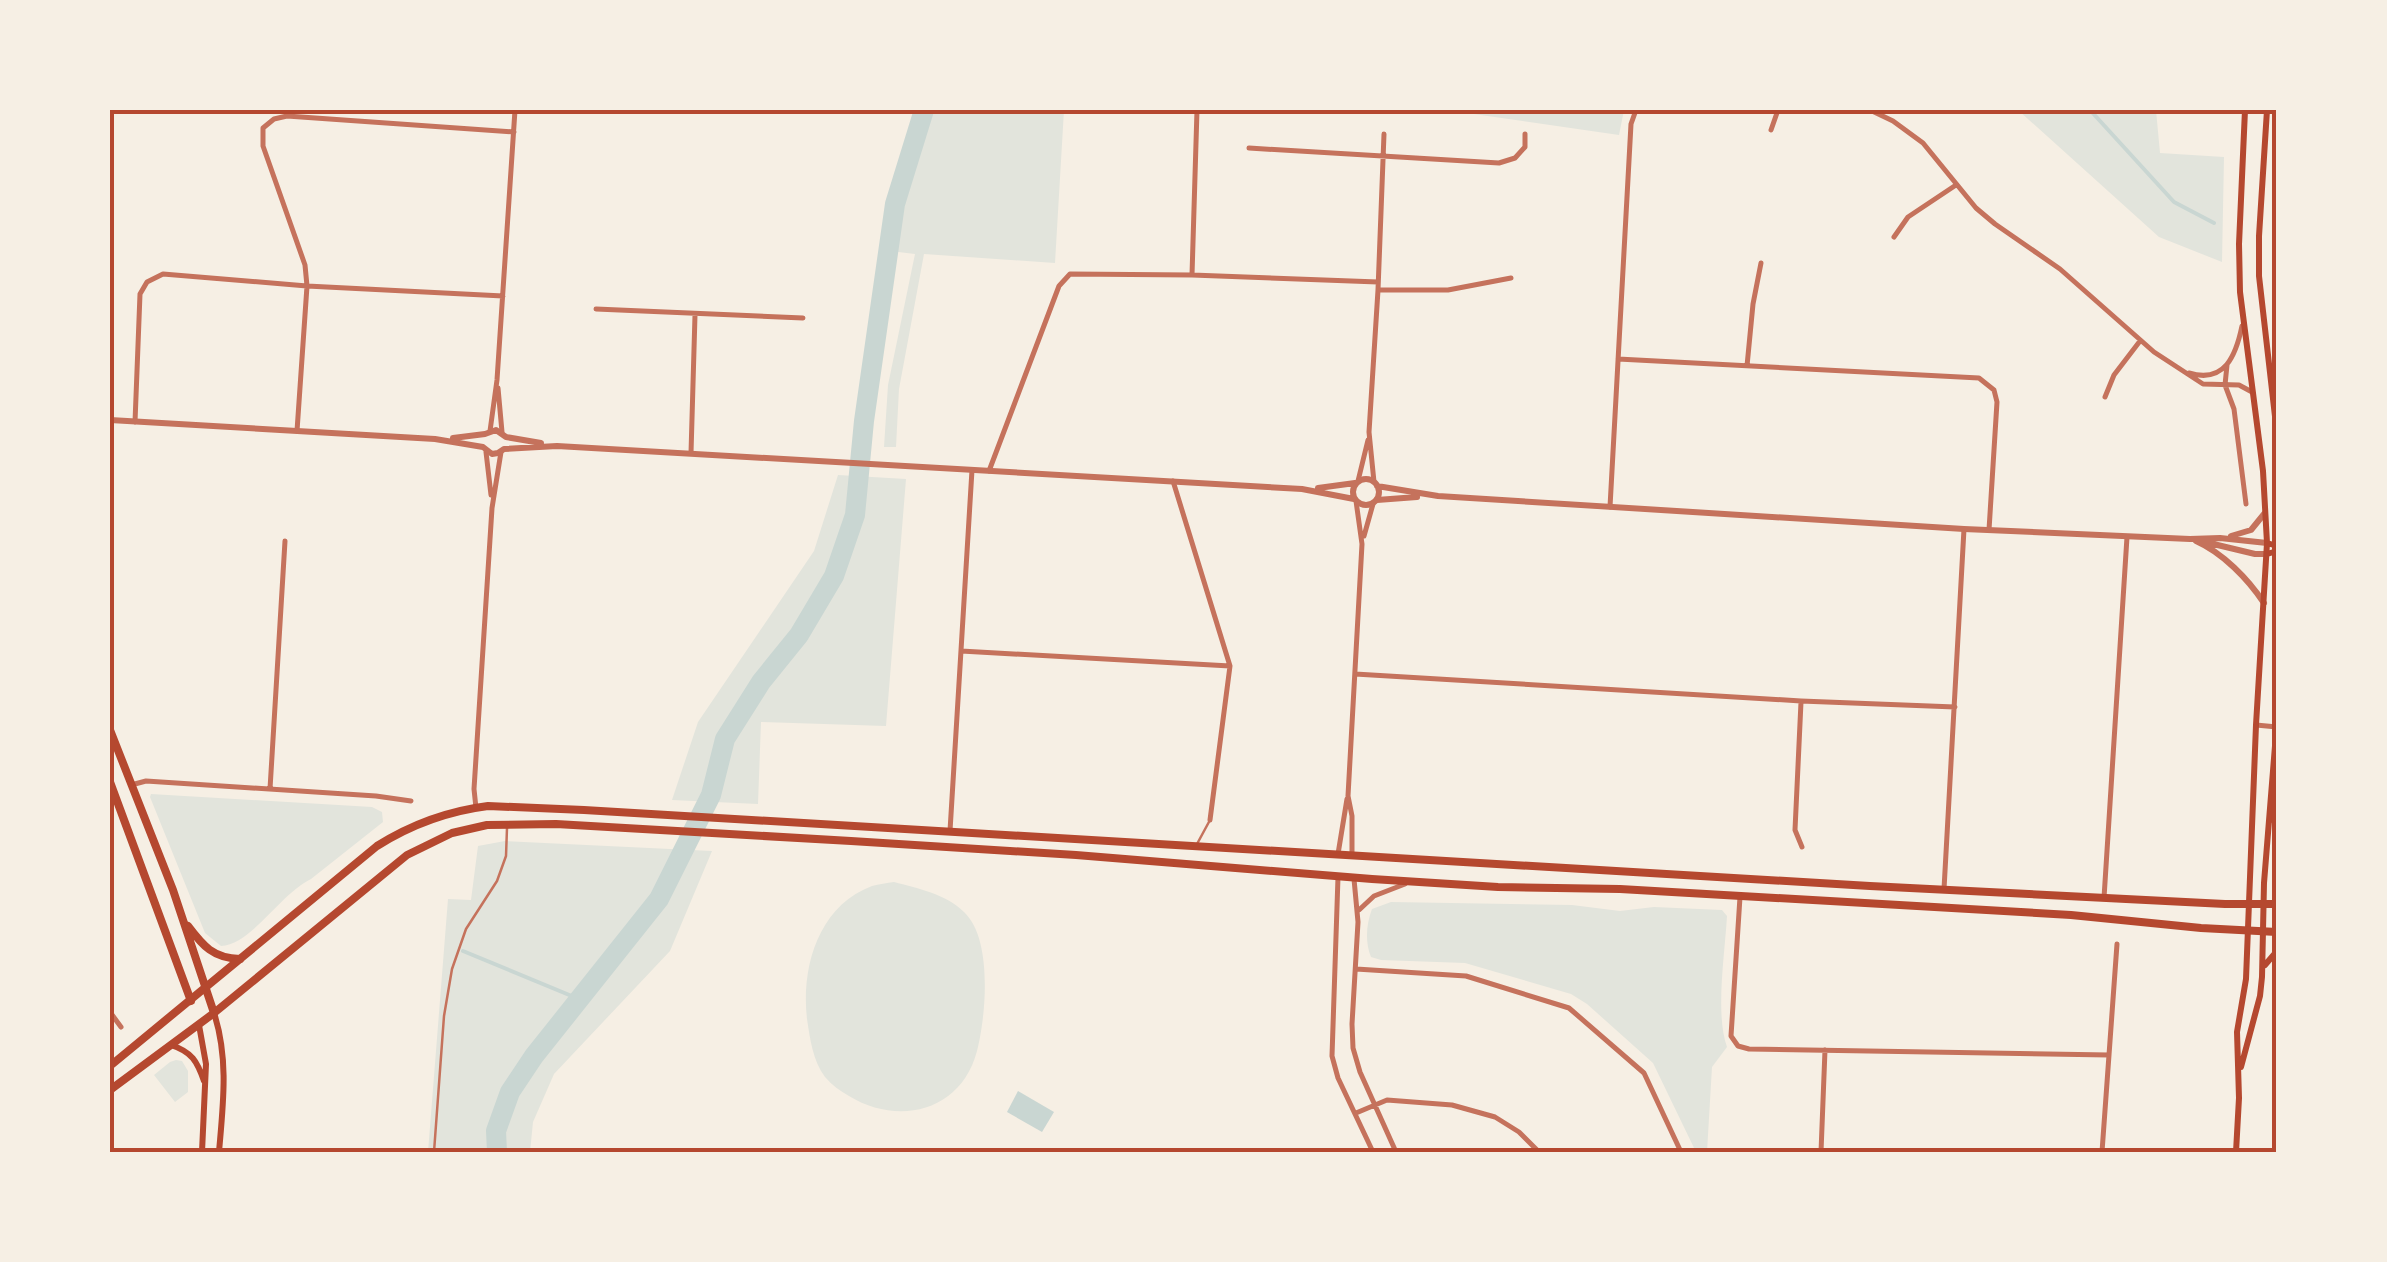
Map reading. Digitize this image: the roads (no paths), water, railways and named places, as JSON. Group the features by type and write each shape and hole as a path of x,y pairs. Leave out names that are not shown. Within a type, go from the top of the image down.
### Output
{"main road":[{"path":"2236,1152 2240,1073 2237,1032 2245,990 2268,543 2262,461 2242,322 2239,260 2245,110"},
{"path":"2267,110 2259,276 2277,434"},
{"path":"2267,554 2277,549 2268,543"},
{"path":"2240,1073 2260,996 2263,968 2266,851 2277,725"},
{"path":"110,730 222,1036 219,1152"},
{"path":"110,782 199,1025 206,1087 202,1152"},
{"path":"2272,798 2277,836"},
{"path":"110,1066 384,841 433,818 476,808 522,806 2104,898 2277,904"},
{"path":"110,1090 199,1025 407,855 452,833 507,824 1076,854 1413,882 2071,915 2277,932"},
{"path":"1338,854 1338,877"},
{"path":"1352,855 1354,878"},
{"path":"182,918 208,951 240,959"},
{"path":"2263,968 2277,951"},
{"path":"171,1044 194,1056 206,1087"}],"street":[{"path":"492,508 482,440 497,380 515,110"},
{"path":"1192,275 1198,110"},
{"path":"1610,507 1631,124 1636,110"},
{"path":"1771,130 1778,110"},
{"path":"1870,110 1923,143 1956,186 1994,224 2060,269 2140,341 2205,384 2239,384 2252,392"},
{"path":"297,431 307,286 305,265 264,146 263,128 274,119 288,116 514,132"},
{"path":"1338,854 1348,796 1362,544 1352,491 1369,432 1384,134"},
{"path":"1249,148 1499,163 1516,158 1525,147 1525,134"},
{"path":"1894,237 1908,217 1956,186"},
{"path":"1747,366 1761,263"},
{"path":"135,422 140,294 147,282 162,274 504,296"},
{"path":"989,471 1060,286 1070,274 1192,275 1448,290 1510,278"},
{"path":"596,309 803,318"},
{"path":"691,453 695,314"},
{"path":"2242,322 2227,365 2225,385 2233,404 2246,504"},
{"path":"2105,397 2112,378 2140,341"},
{"path":"1618,359 1979,378 1994,390 1997,402 1988,530"},
{"path":"2182,370 2206,376 2227,365"},
{"path":"476,808 474,789 492,508 504,434 497,380"},
{"path":"110,420 435,439 492,454 557,446 1302,489 1332,488 1366,479 1438,496 1964,530 2268,543"},
{"path":"435,439 487,432 557,446"},
{"path":"1362,544 1379,493 1369,432"},
{"path":"950,831 972,470"},
{"path":"1173,481 1230,666 1210,820"},
{"path":"1302,489 1366,506 1438,496"},
{"path":"2220,538 2251,530 2266,511"},
{"path":"1944,889 1964,530"},
{"path":"2104,898 2127,536"},
{"path":"2190,539 2267,554"},
{"path":"2190,539 2223,558 2265,604"},
{"path":"270,789 284,540"},
{"path":"962,651 1230,666"},
{"path":"1355,674 1955,707"},
{"path":"1801,701 1795,830 1802,847"},
{"path":"2256,725 2277,725"},
{"path":"131,784 143,781 380,796 411,802"},
{"path":"1348,796 1352,855"},
{"path":"1338,877 1332,1056 1373,1152"},
{"path":"1354,878 1358,912 1352,1042 1356,1064 1396,1152"},
{"path":"1358,912 1376,894 1413,882"},
{"path":"1740,896 1731,1036 1738,1046 2110,1055"},
{"path":"2102,1152 2118,944"},
{"path":"1356,969 1466,976 1569,1008 1644,1073 1681,1152"},
{"path":"110,1012 121,1026"},
{"path":"1821,1152 1825,1050"},
{"path":"1356,1113 1387,1100 1472,1110 1508,1124 1539,1152"}],"lane":[{"path":"1196,845 1210,820"},
{"path":"434,1152 444,1016 452,969 466,929 497,881 506,856 507,824"}],"waterway":[{"path":"497,1152 496,1131 510,1092 534,1056 659,899 711,795 725,739 761,682 799,635 834,576 855,515 864,421 895,204 924,110"},
{"path":"2090,110 2174,202 2214,223"},
{"path":"463,951 579,999"}]}
